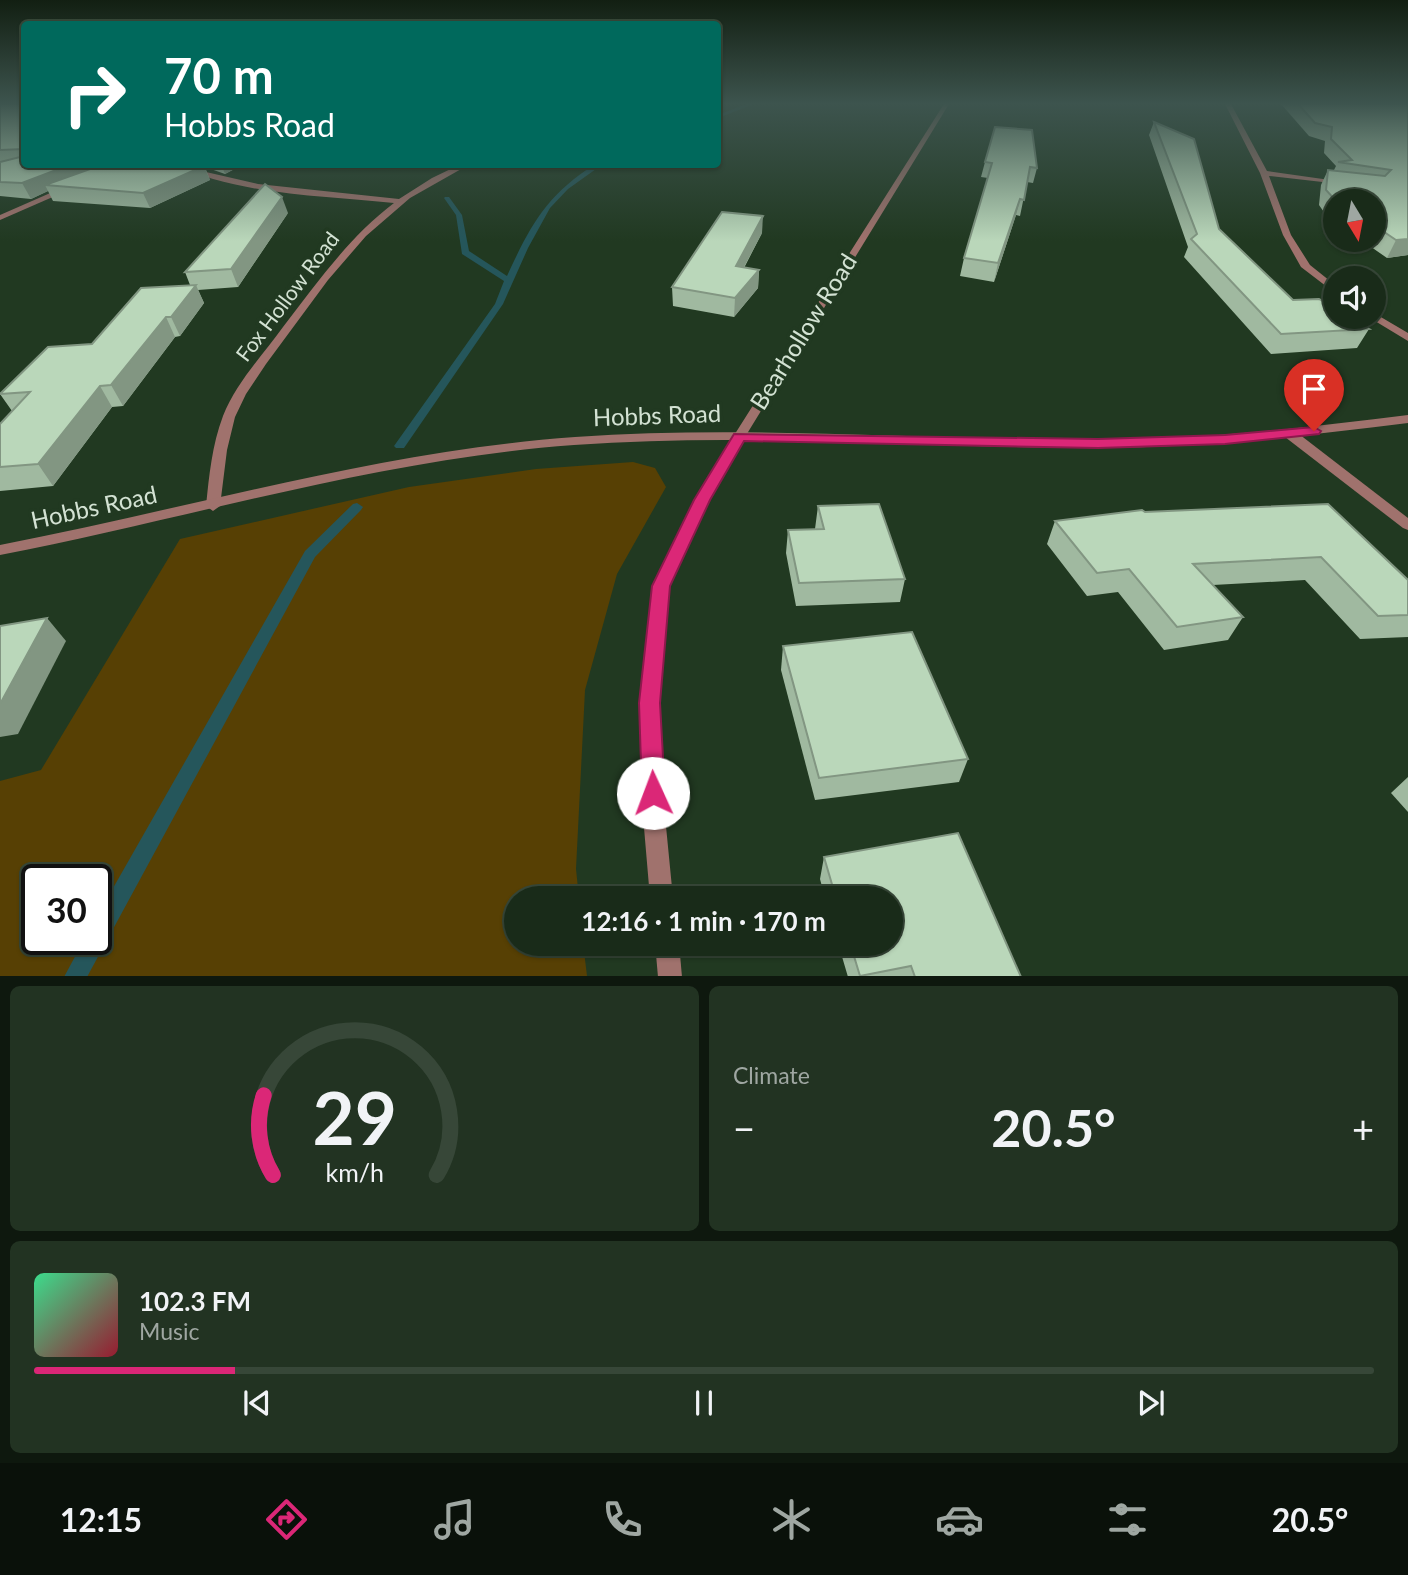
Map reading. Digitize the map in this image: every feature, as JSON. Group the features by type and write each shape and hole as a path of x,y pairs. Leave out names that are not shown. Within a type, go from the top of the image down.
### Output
{"street":[{"name":"Bearhollow Road","path":"661,886 654,816 650,703 661,586 702,500 739,437 919,150"},
{"path":"1252,150 1264,173 1287,235 1306,267 1323,280"},
{"path":"191,168 228,179 269,186 397,201"},
{"name":"Fox Hollow Road","path":"213,506 219,456 230,416 247,383 366,227 397,201 429,181 458,168"},
{"path":"1264,173 1352,184"},
{"path":"0,218 75,186"},
{"path":"1386,324 1408,338"},
{"name":"Hobbs Road","path":"0,550 409,463 511,448 626,438 739,437 1098,444 1225,440 1408,419"},
{"path":"1290,434 1408,525"},
{"path":"668,956 670,976"}],"shaded area":[{"path":"633,462 655,468 666,487 617,574 585,690 576,869 578,886 504,886 504,956 585,956 587,976 0,976 0,781 41,770 180,539 409,487 536,469"}],"building":[{"path":"989,150 1035,150 1037,168 1030,167 1024,200 1020,199 998,263 964,258 992,163 985,162"},
{"path":"1165,150 1197,150 1219,229 1293,300 1323,301 1323,329 1369,329 1281,334 1191,239 1197,234"},
{"path":"1342,150 1408,150 1408,239 1396,240 1386,233 1386,189 1326,189 1328,170 1385,176 1391,170 1338,162 1352,160"},
{"path":"21,157 21,168 61,168 22,183 0,182 0,162"},
{"path":"93,168 199,168 143,193 45,185"},
{"path":"265,184 282,197 231,269 185,272"},
{"path":"722,212 763,216 736,266 759,270 735,298 672,287"},
{"path":"196,285 171,317 166,317 111,385 100,386 38,464 0,467 0,424 30,392 0,394 48,347 92,344 141,288"},
{"path":"879,504 905,579 799,583 788,530 824,529 818,506"},
{"path":"1328,504 1408,580 1408,615 1378,616 1321,557 1193,564 1243,617 1177,627 1129,569 1097,573 1055,521 1142,510"},
{"path":"47,618 0,704 0,626"},
{"path":"912,632 968,759 819,778 783,646"},
{"path":"958,833 1021,976 915,976 911,966 860,976 854,956 903,956 903,886 832,886 824,857"}],"waterway":[{"path":"400,446 499,304 524,248 548,207 566,188 593,168"},
{"path":"447,198 459,215 465,252 508,280"},
{"path":"112,910 310,554 357,507"},
{"path":"76,976 87,955"}],"route":[{"path":"653,793 650,703 661,586 702,500 739,437 1098,444 1225,440 1314,431"}]}
